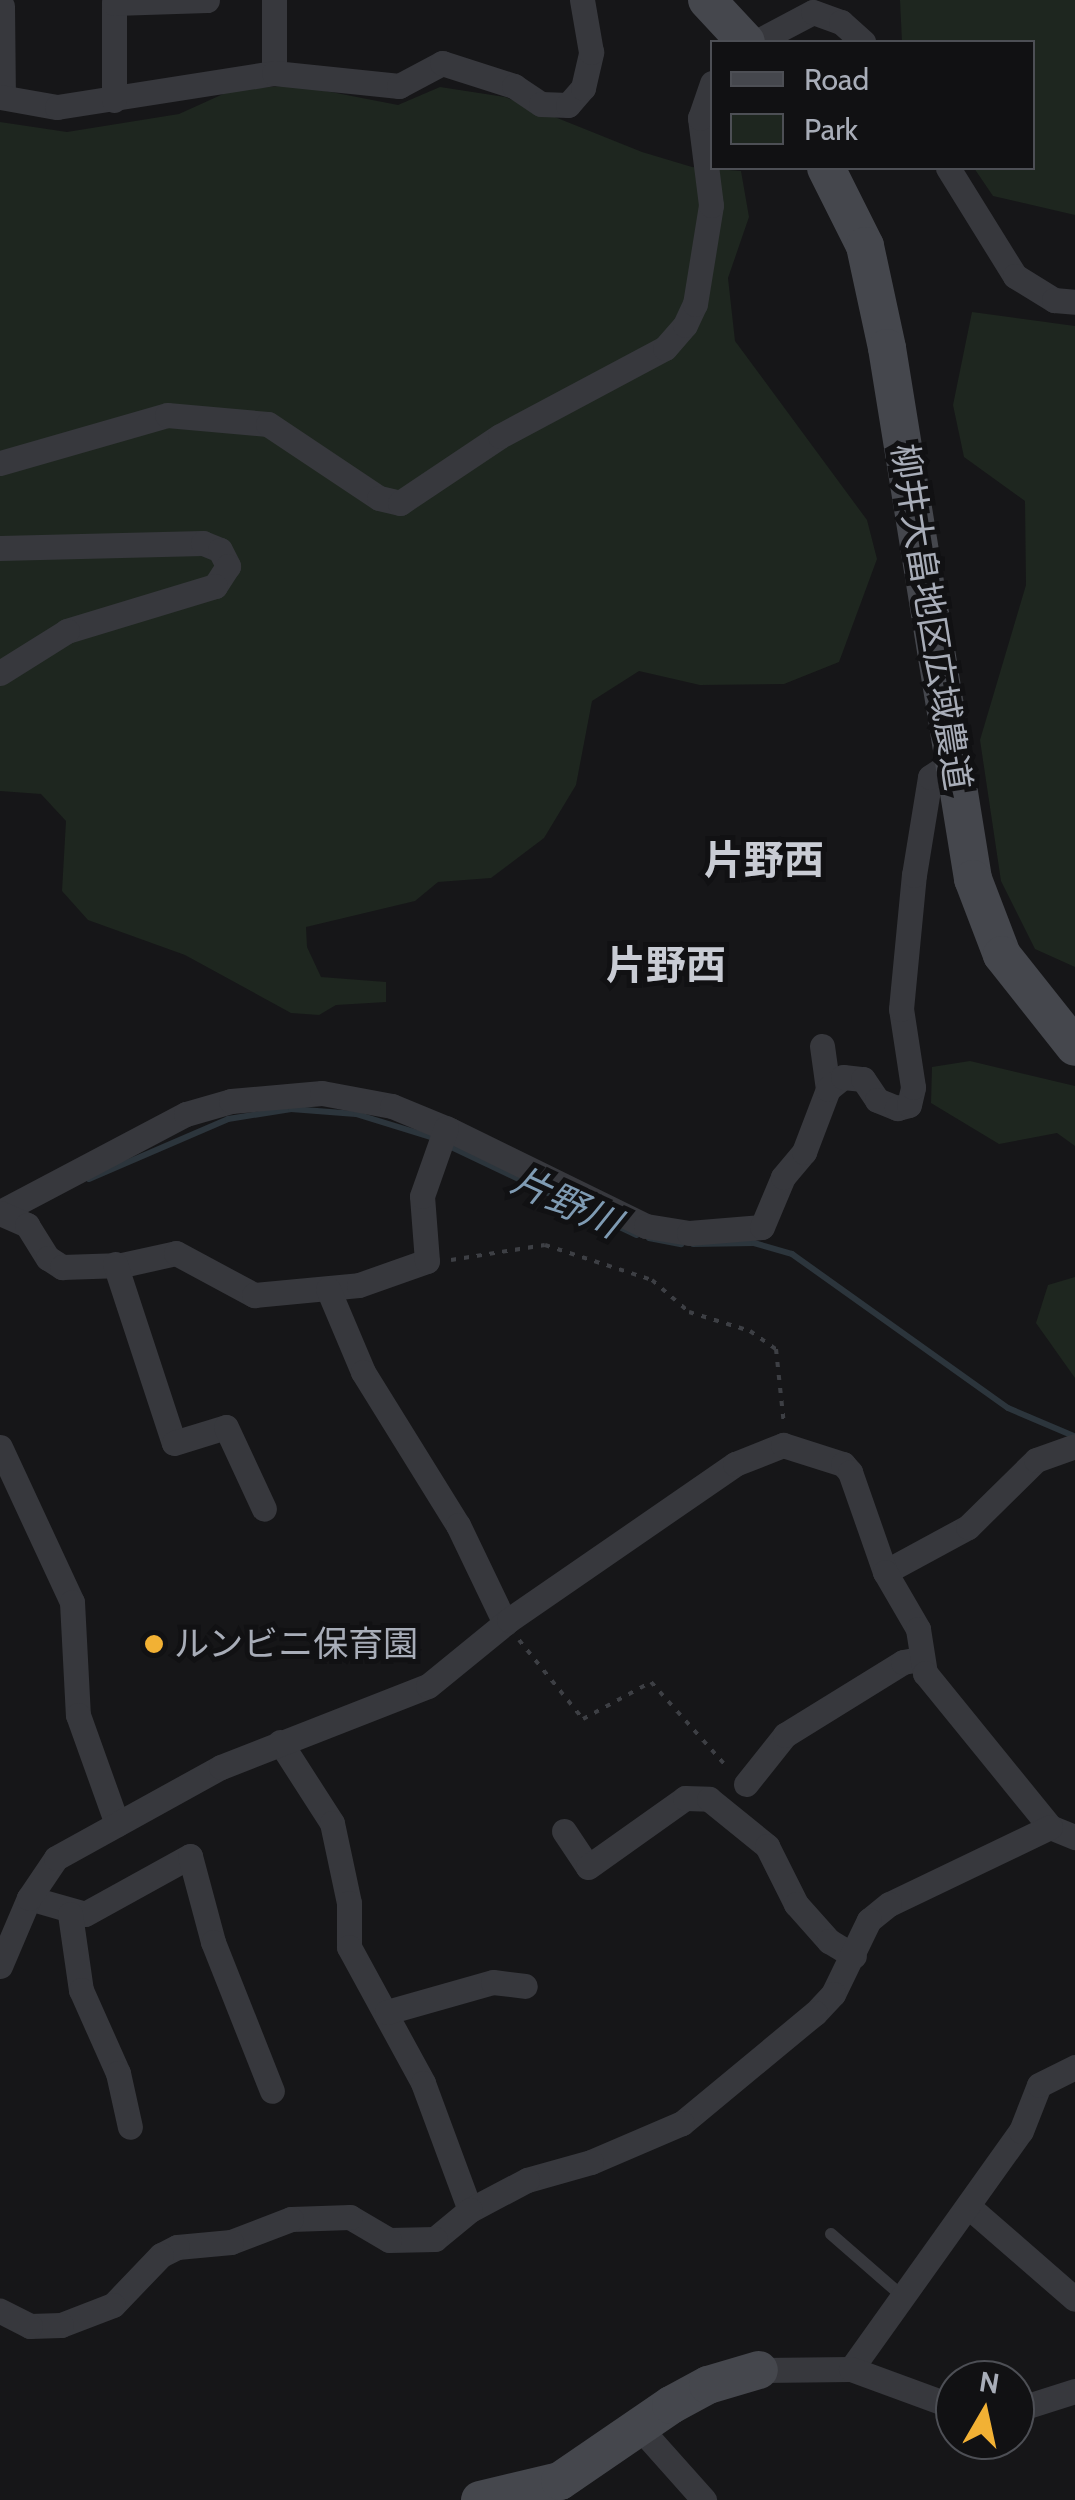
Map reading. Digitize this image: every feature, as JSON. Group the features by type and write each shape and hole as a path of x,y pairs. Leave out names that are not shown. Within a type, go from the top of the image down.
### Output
{"street":[{"path":"114,100 114,4 207,0"},
{"path":"274,0 274,74"},
{"path":"2,6 1,97 56,107 274,74 399,86 442,63 500,80 541,104 568,105 584,88 591,52 582,0"},
{"path":"707,0 744,40"},
{"path":"760,40 813,12 841,22 861,40"},
{"path":"0,463 167,416 268,424 379,498 400,503 500,436 665,348 685,325 695,304 711,206 700,118 710,90"},
{"name":"柳井大畠地区広域農道","path":"827,170 865,246 887,348 973,879 1002,955 1075,1046"},
{"path":"949,170 1016,276 1054,300 1075,302"},
{"path":"0,548 204,543 220,550 228,566 216,586 68,630 0,673"},
{"path":"828,1090 843,1078 864,1079 877,1100 897,1108 909,1104 913,1087 901,1009 914,875 930,777 954,762"},
{"path":"0,1213 137,1136 231,1100 322,1093 392,1106 442,1135 646,1226 689,1233 762,1227 782,1177 804,1152 828,1090 822,1046"},
{"path":"0,1213 27,1225 48,1258 62,1266 115,1264 176,1253 254,1295 328,1289 426,1262 422,1196 442,1135"},
{"path":"115,1264 174,1443 226,1426 264,1510"},
{"path":"328,1289 362,1372 458,1525 505,1623"},
{"path":"0,1966 29,1898 56,1858 280,1742 411,1695 505,1623 735,1464 783,1446 843,1464 850,1472 885,1572 918,1629 920,1660 1050,1827 1075,1837"},
{"path":"885,1572 968,1527 1036,1460 1075,1446"},
{"path":"0,1448 72,1602 78,1715 117,1824"},
{"path":"746,1784 785,1736 903,1662 920,1660"},
{"path":"280,1742 332,1823 349,1903 349,1947 424,2083 470,2210"},
{"path":"564,1830 588,1867 686,1798 709,1799 767,1846 796,1904 829,1941 854,1956"},
{"path":"0,2311 30,2326 62,2324 113,2305 161,2255 177,2247 230,2242 291,2219 350,2217 409,2244 435,2239 470,2210 527,2180 591,2162 682,2123 816,2013 854,1956 869,1920 889,1904 1050,1827"},
{"path":"29,1898 70,1914 85,1914 132,1894 176,1859 190,1856 219,1957 272,2091"},
{"path":"70,1914 80,1990 118,2074 130,2128"},
{"path":"387,2012 493,1982 525,1986"},
{"path":"851,2369 1020,2131 1039,2085 1075,2067"},
{"path":"969,2207 1075,2299"},
{"path":"480,2500 560,2481 708,2384 758,2370 851,2369 935,2400"},
{"path":"1035,2403 1075,2390"},
{"path":"639,2427 711,2499"}],"lane":[{"path":"830,2234 902,2296"}],"path":[{"path":"426,1262 544,1245 652,1280 689,1312 750,1331 776,1349 783,1446"},
{"path":"505,1623 583,1719 652,1682 703,1746 746,1784"}],"green space":[{"path":"900,0 1075,0 1075,215 993,196 975,170 1035,170 1035,40 902,40"},
{"path":"295,85 398,105 440,87 505,97 642,152 692,167 741,171 749,217 728,278 735,341 867,520 877,559 839,662 784,684 700,685 639,671 592,701 576,785 544,838 491,878 438,882 415,901 306,927 307,947 321,977 386,982 386,1002 336,1005 319,1015 291,1013 185,955 88,920 62,891 66,821 41,794 0,791 0,122 67,132 179,114 232,90"},
{"path":"972,312 1075,326 1075,967 1035,949 1001,881 980,740 1026,585 1025,501 964,457 953,405"},
{"path":"970,1061 1075,1086 1075,1146 1057,1133 999,1144 931,1103 932,1067"},
{"path":"1075,1277 1075,1378 1036,1323 1048,1285"}],"waterway":[{"name":"片野川","path":"89,1179 228,1119 291,1109 356,1114 434,1138"},
{"name":"片野川","path":"445,1144 637,1235"},
{"name":"片野川","path":"649,1238 681,1244"},
{"name":"片野川","path":"693,1244 754,1243 792,1254 1008,1408 1074,1436"}],"place":[{"name":"ルンビニ保育園","path":"154,1644"}],"district":[{"name":"片野西","path":"764,860"},
{"name":"片野西","path":"666,965"}]}
